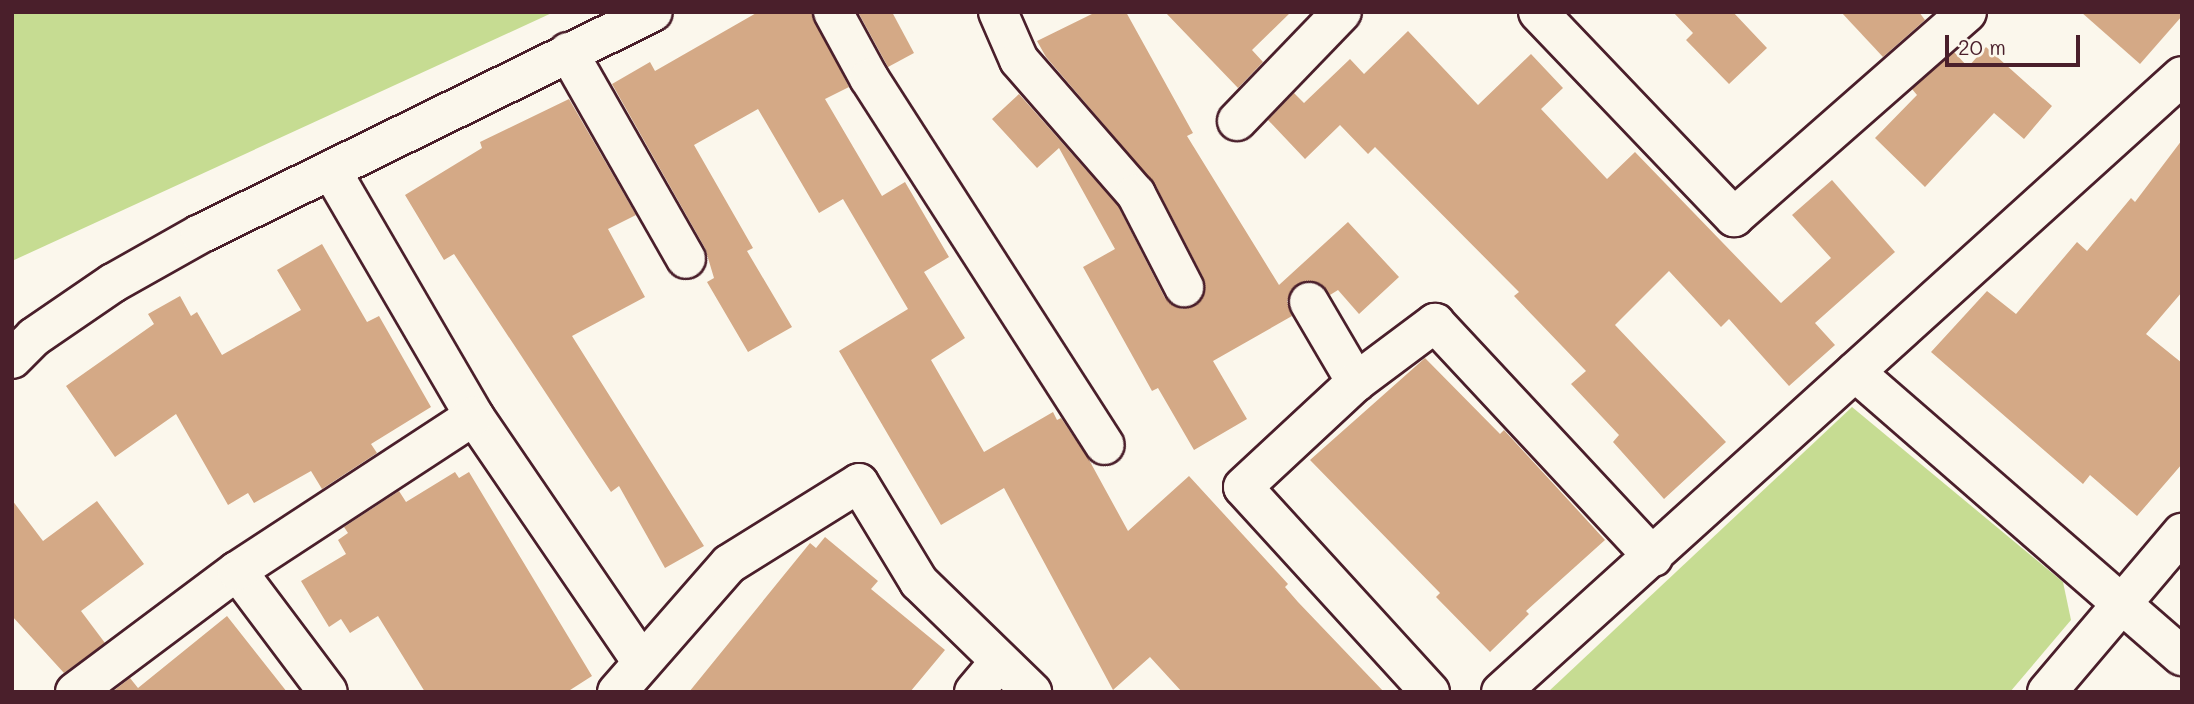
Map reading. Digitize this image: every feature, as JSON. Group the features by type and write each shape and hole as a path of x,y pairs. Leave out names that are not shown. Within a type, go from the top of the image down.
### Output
{"street":[{"path":"12,359 34,337 113,283 331,170 653,12"},
{"path":"833,12 869,78 1105,444"},
{"path":"998,12 1019,60 1136,194 1184,287"},
{"path":"1237,121 1342,12"},
{"path":"1538,12 1734,217 1967,12"},
{"path":"568,52 686,259"},
{"path":"1501,692 2182,76"},
{"path":"331,170 474,416 641,661"},
{"path":"1309,302 1356,382"},
{"path":"1430,692 1243,487 1356,382 1435,323 1653,557"},
{"path":"1855,372 2182,656"},
{"path":"75,692 237,571 474,416"},
{"path":"617,692 641,661 729,564 859,484 919,582 998,663 1032,692"},
{"path":"2047,692 2182,533"},
{"path":"237,571 328,692"},
{"path":"974,692 998,663"}],"green space":[{"path":"12,12 554,12 12,261"},
{"path":"1852,407 2063,582 2071,620 2010,692 1548,692"}],"building":[{"path":"758,12 811,12 849,87 825,99 882,196 905,182 949,257 924,272 965,338 931,360 984,452 1053,412 1057,420 1061,418 1088,458 1128,531 1189,476 1288,584 1285,587 1298,602 1384,692 1182,692 1150,657 1113,690 1004,488 941,525 839,351 908,309 843,199 819,213 758,109 694,145 753,248 747,251 792,327 748,352 707,282 714,278 705,248 612,84 650,62 655,71"},
{"path":"858,12 892,12 914,53 888,67"},
{"path":"1096,12 1126,12 1193,133 1187,136 1279,285 1348,222 1399,277 1359,314 1338,290 1330,295 1319,283 1297,284 1287,301 1292,316 1213,361 1247,419 1194,450 1158,388 1152,391 1083,267 1115,249 1059,148 1037,168 992,119 1019,94 1118,206 1165,298 1182,309 1202,299 1203,277 1155,184 1046,57 1037,41"},
{"path":"1165,12 1291,12 1252,50 1263,62 1238,88"},
{"path":"1673,12 1733,12 1767,48 1729,84 1686,40 1693,33"},
{"path":"1841,12 1919,12 1925,20 1883,57"},
{"path":"2081,12 2182,12 2182,16 2140,64"},
{"path":"1408,31 1478,105 1531,54 1563,88 1541,109 1607,179 1635,152 1781,303 1831,258 1792,215 1832,180 1895,252 1815,323 1835,345 1789,386 1729,319 1721,327 1669,271 1615,325 1726,442 1664,499 1613,442 1619,435 1571,384 1586,371 1514,296 1519,292 1375,147 1368,154 1340,125 1305,159 1268,120 1294,93 1304,103 1350,59 1364,74"},
{"path":"1986,47 2052,106 2024,139 1994,113 1925,187 1875,138 1917,95 1912,89 1954,52 1968,67"},
{"path":"569,99 636,215 608,229 645,297 572,336 704,546 665,568 619,486 611,492 454,254 444,260 405,195 482,148 480,142"},
{"path":"2182,140 2182,292 2146,334 2182,363 2182,464 2137,516 2090,475 2083,484 1931,352 1987,291 2016,314 2077,242 2087,251 2131,198 2135,202"},
{"path":"322,244 367,322 379,316 431,407 371,444 377,453 322,489 311,471 254,503 248,493 228,505 176,414 115,457 66,386 154,324 148,314 180,296 191,316 197,312 222,355 301,310 277,270"},
{"path":"1425,358 1500,434 1504,430 1605,540 1526,611 1529,614 1490,652 1436,597 1440,593 1310,460"},
{"path":"455,472 459,478 469,472 592,676 567,692 425,692 378,616 350,633 341,619 329,627 301,581 346,554 338,540 348,533 344,527 399,491 406,502"},
{"path":"12,500 43,541 97,501 144,564 81,611 105,643 64,673 12,616"},
{"path":"825,537 878,581 871,589 945,650 910,692 689,692 810,543 816,548"},
{"path":"227,616 287,692 112,692 130,678 138,688"}]}
